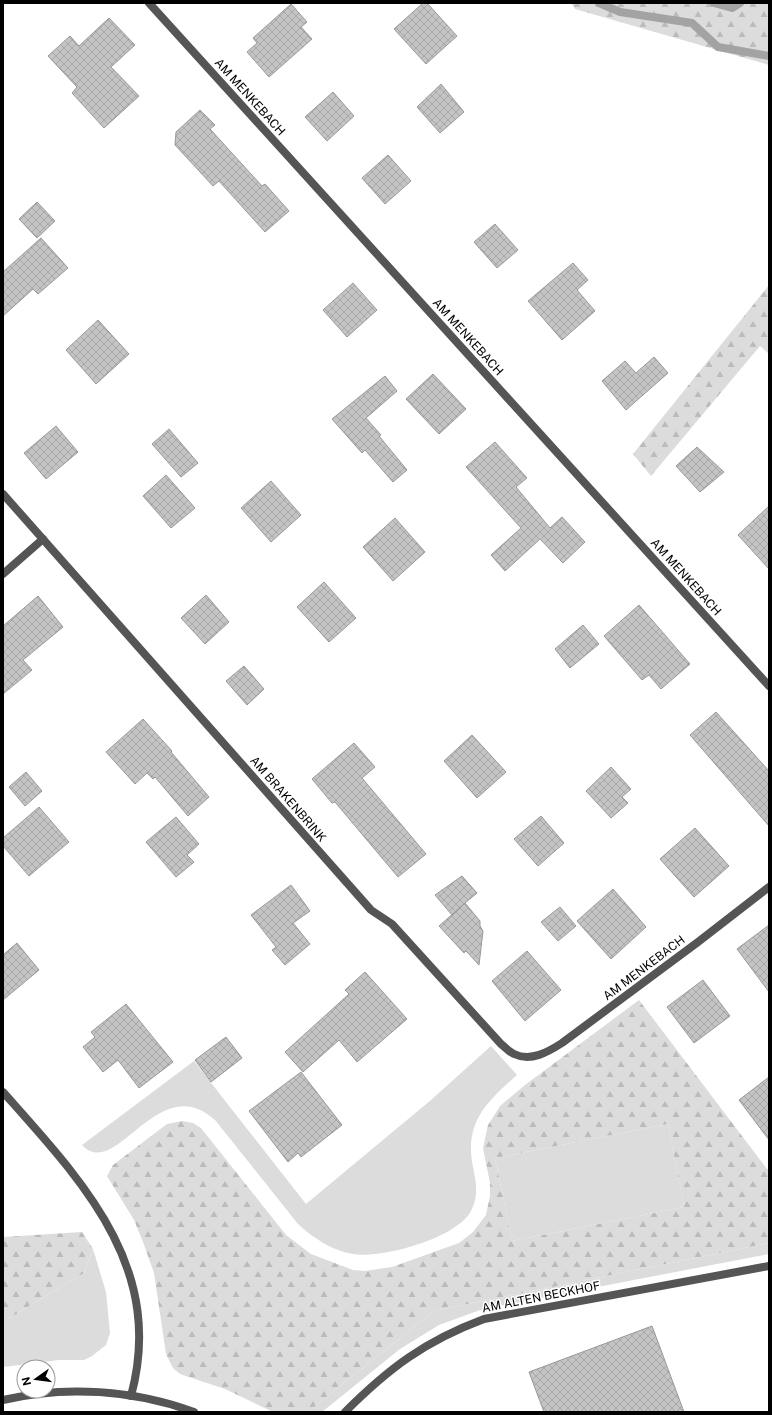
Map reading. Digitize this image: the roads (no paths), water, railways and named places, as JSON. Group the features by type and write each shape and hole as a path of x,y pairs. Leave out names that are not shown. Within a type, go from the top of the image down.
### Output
{"street":[{"name":"AM MENKEBACH","path":"149,3 769,686"},
{"name":"AM BRAKENBRINK","path":"3,494 371,910 392,924 501,1044 514,1054 528,1057"},
{"path":"3,574 43,539"},
{"name":"AM MENKEBACH","path":"528,1057 545,1054 562,1043 769,887"},
{"path":"3,1092 78,1180 105,1219 129,1268 136,1294 139,1335 138,1371 131,1396"},
{"name":"AM ALTEN BECKHOF","path":"345,1412 374,1382 424,1346 453,1331 484,1320 769,1266"},
{"path":"3,1400 66,1392 131,1396 194,1412"}],"waterway":[{"path":"599,3 620,12 692,23 718,47 769,56"},
{"path":"714,3 732,8 740,3"}]}
